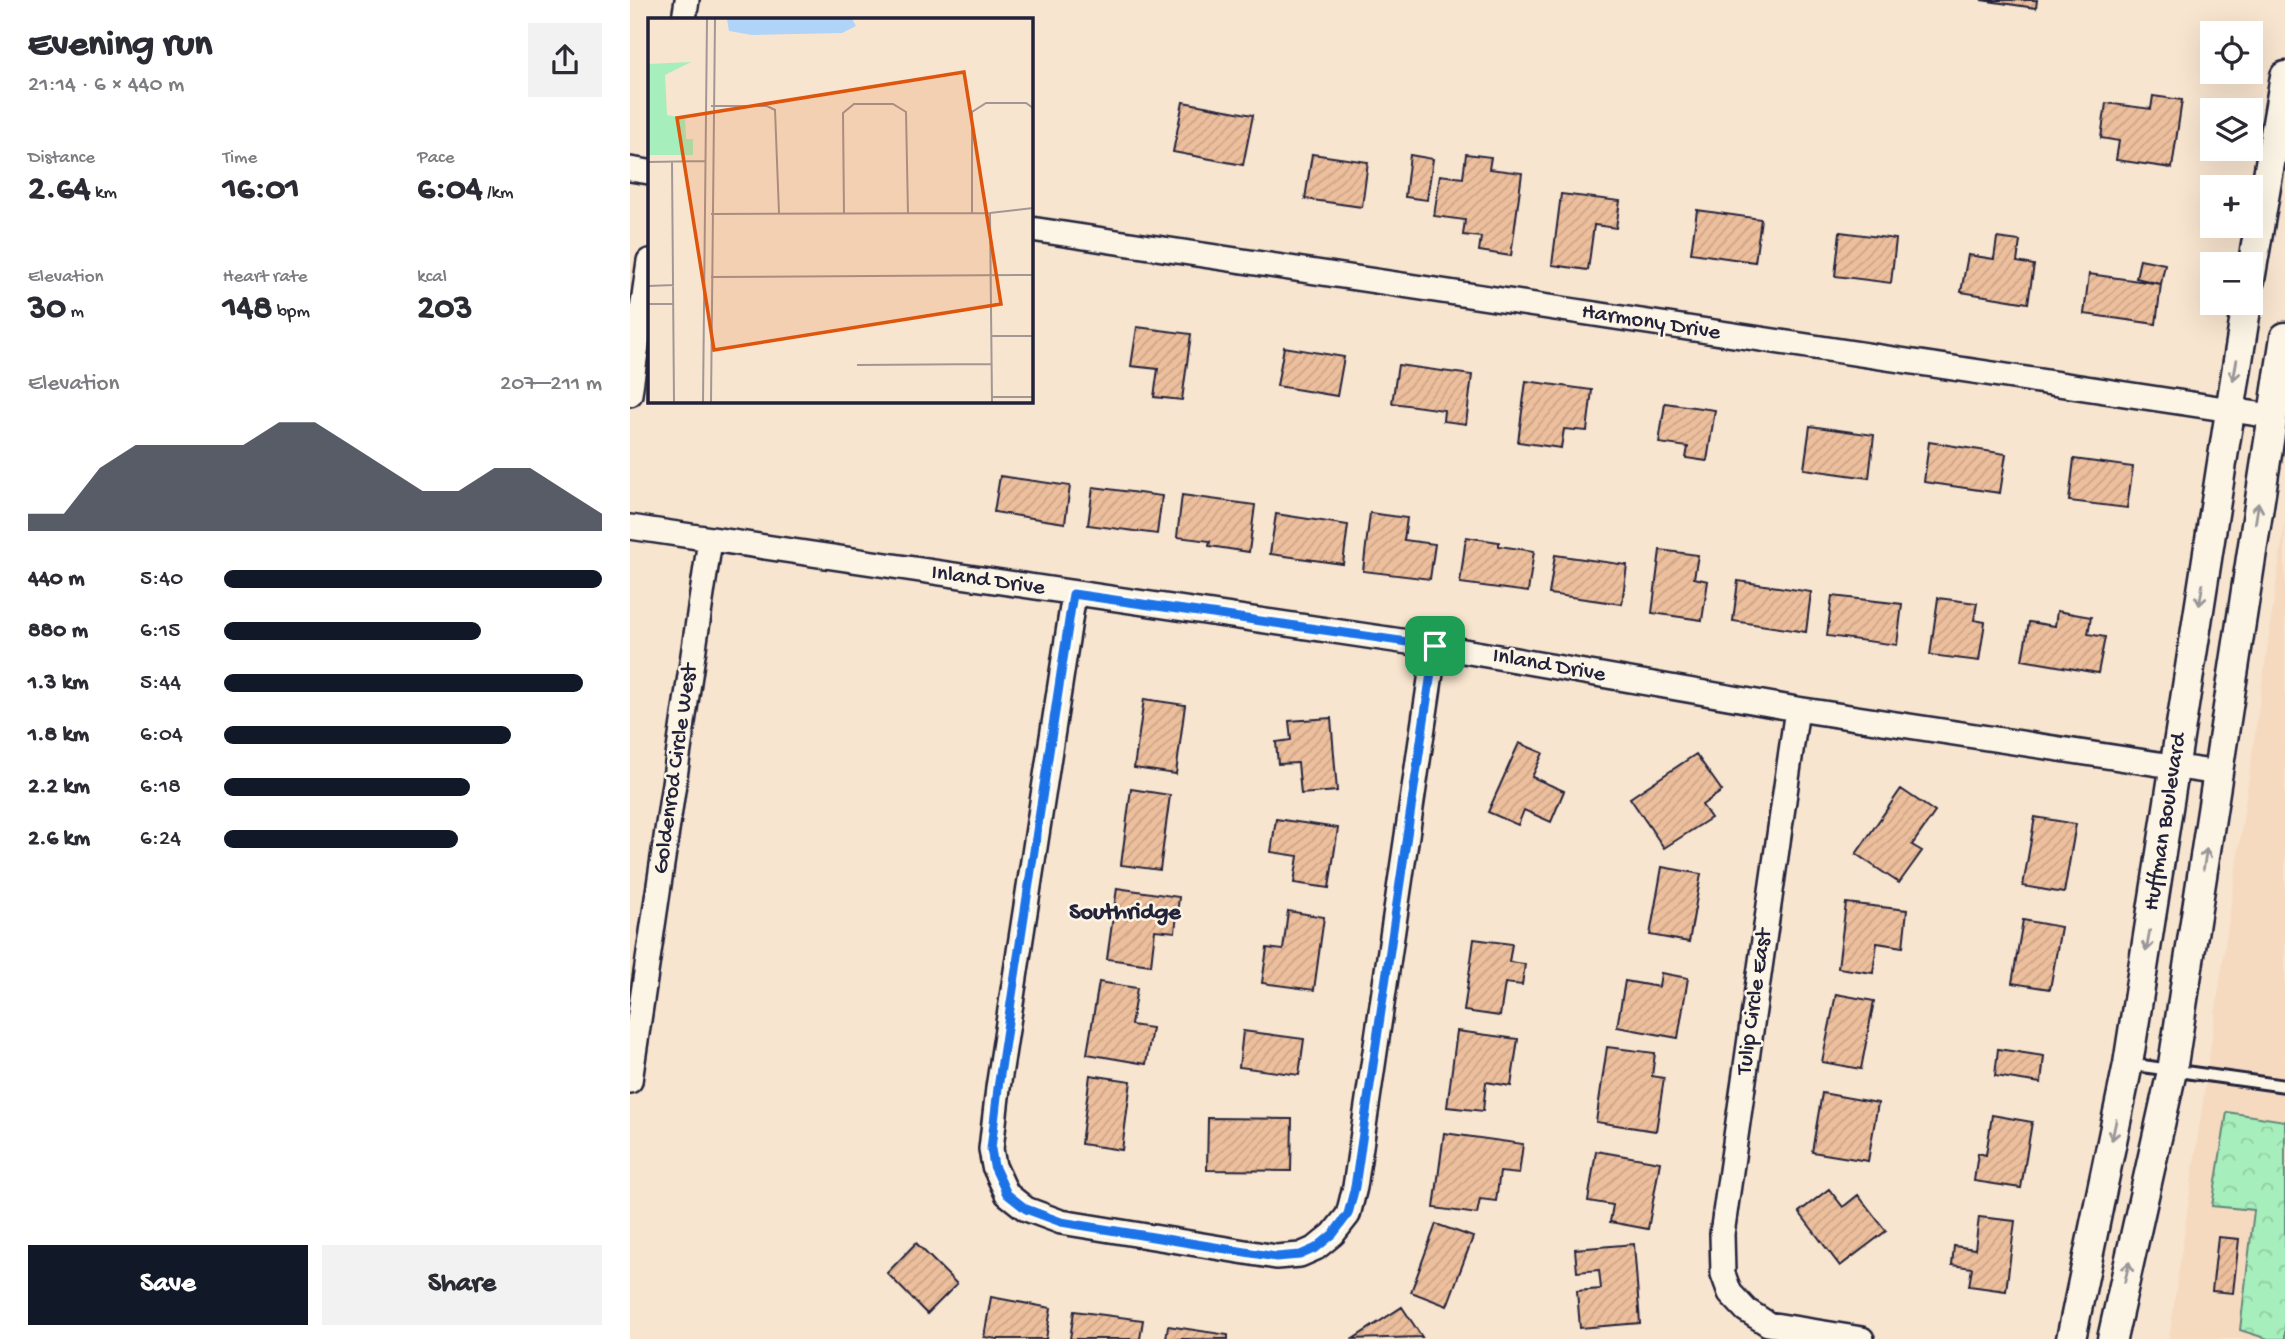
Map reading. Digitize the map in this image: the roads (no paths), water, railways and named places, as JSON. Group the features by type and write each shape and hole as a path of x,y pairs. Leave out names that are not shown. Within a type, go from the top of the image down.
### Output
{"street":[{"path":"684,18 687,0"},
{"path":"2255,252 2285,76"},
{"path":"630,169 648,172"},
{"name":"Harmony Drive","path":"1032,229 2272,416"},
{"path":"630,394 648,268"},
{"name":"Huffman Boulevard","path":"2071,1339 2128,1063 2245,315"},
{"name":"Huffman Boulevard","path":"2112,1339 2172,1072 2285,337"},
{"name":"Inland Drive","path":"630,527 1435,646 1797,709 2218,773"},
{"name":"Goldenrod Circle West","path":"630,1080 710,540"},
{"path":"1073,594 998,1088 991,1149 994,1166 1007,1194 1026,1209 1061,1222 1276,1257 1300,1255 1316,1248 1333,1234 1348,1214 1355,1187 1435,646"},
{"name":"Tulip Circle East","path":"1797,709 1722,1234 1723,1274 1730,1293 1746,1310 1768,1324 1862,1339"}],"lane":[{"path":"2128,1063 2172,1072 2285,1086"}],"district":[{"name":"Southridge","path":"1125,913"}]}
